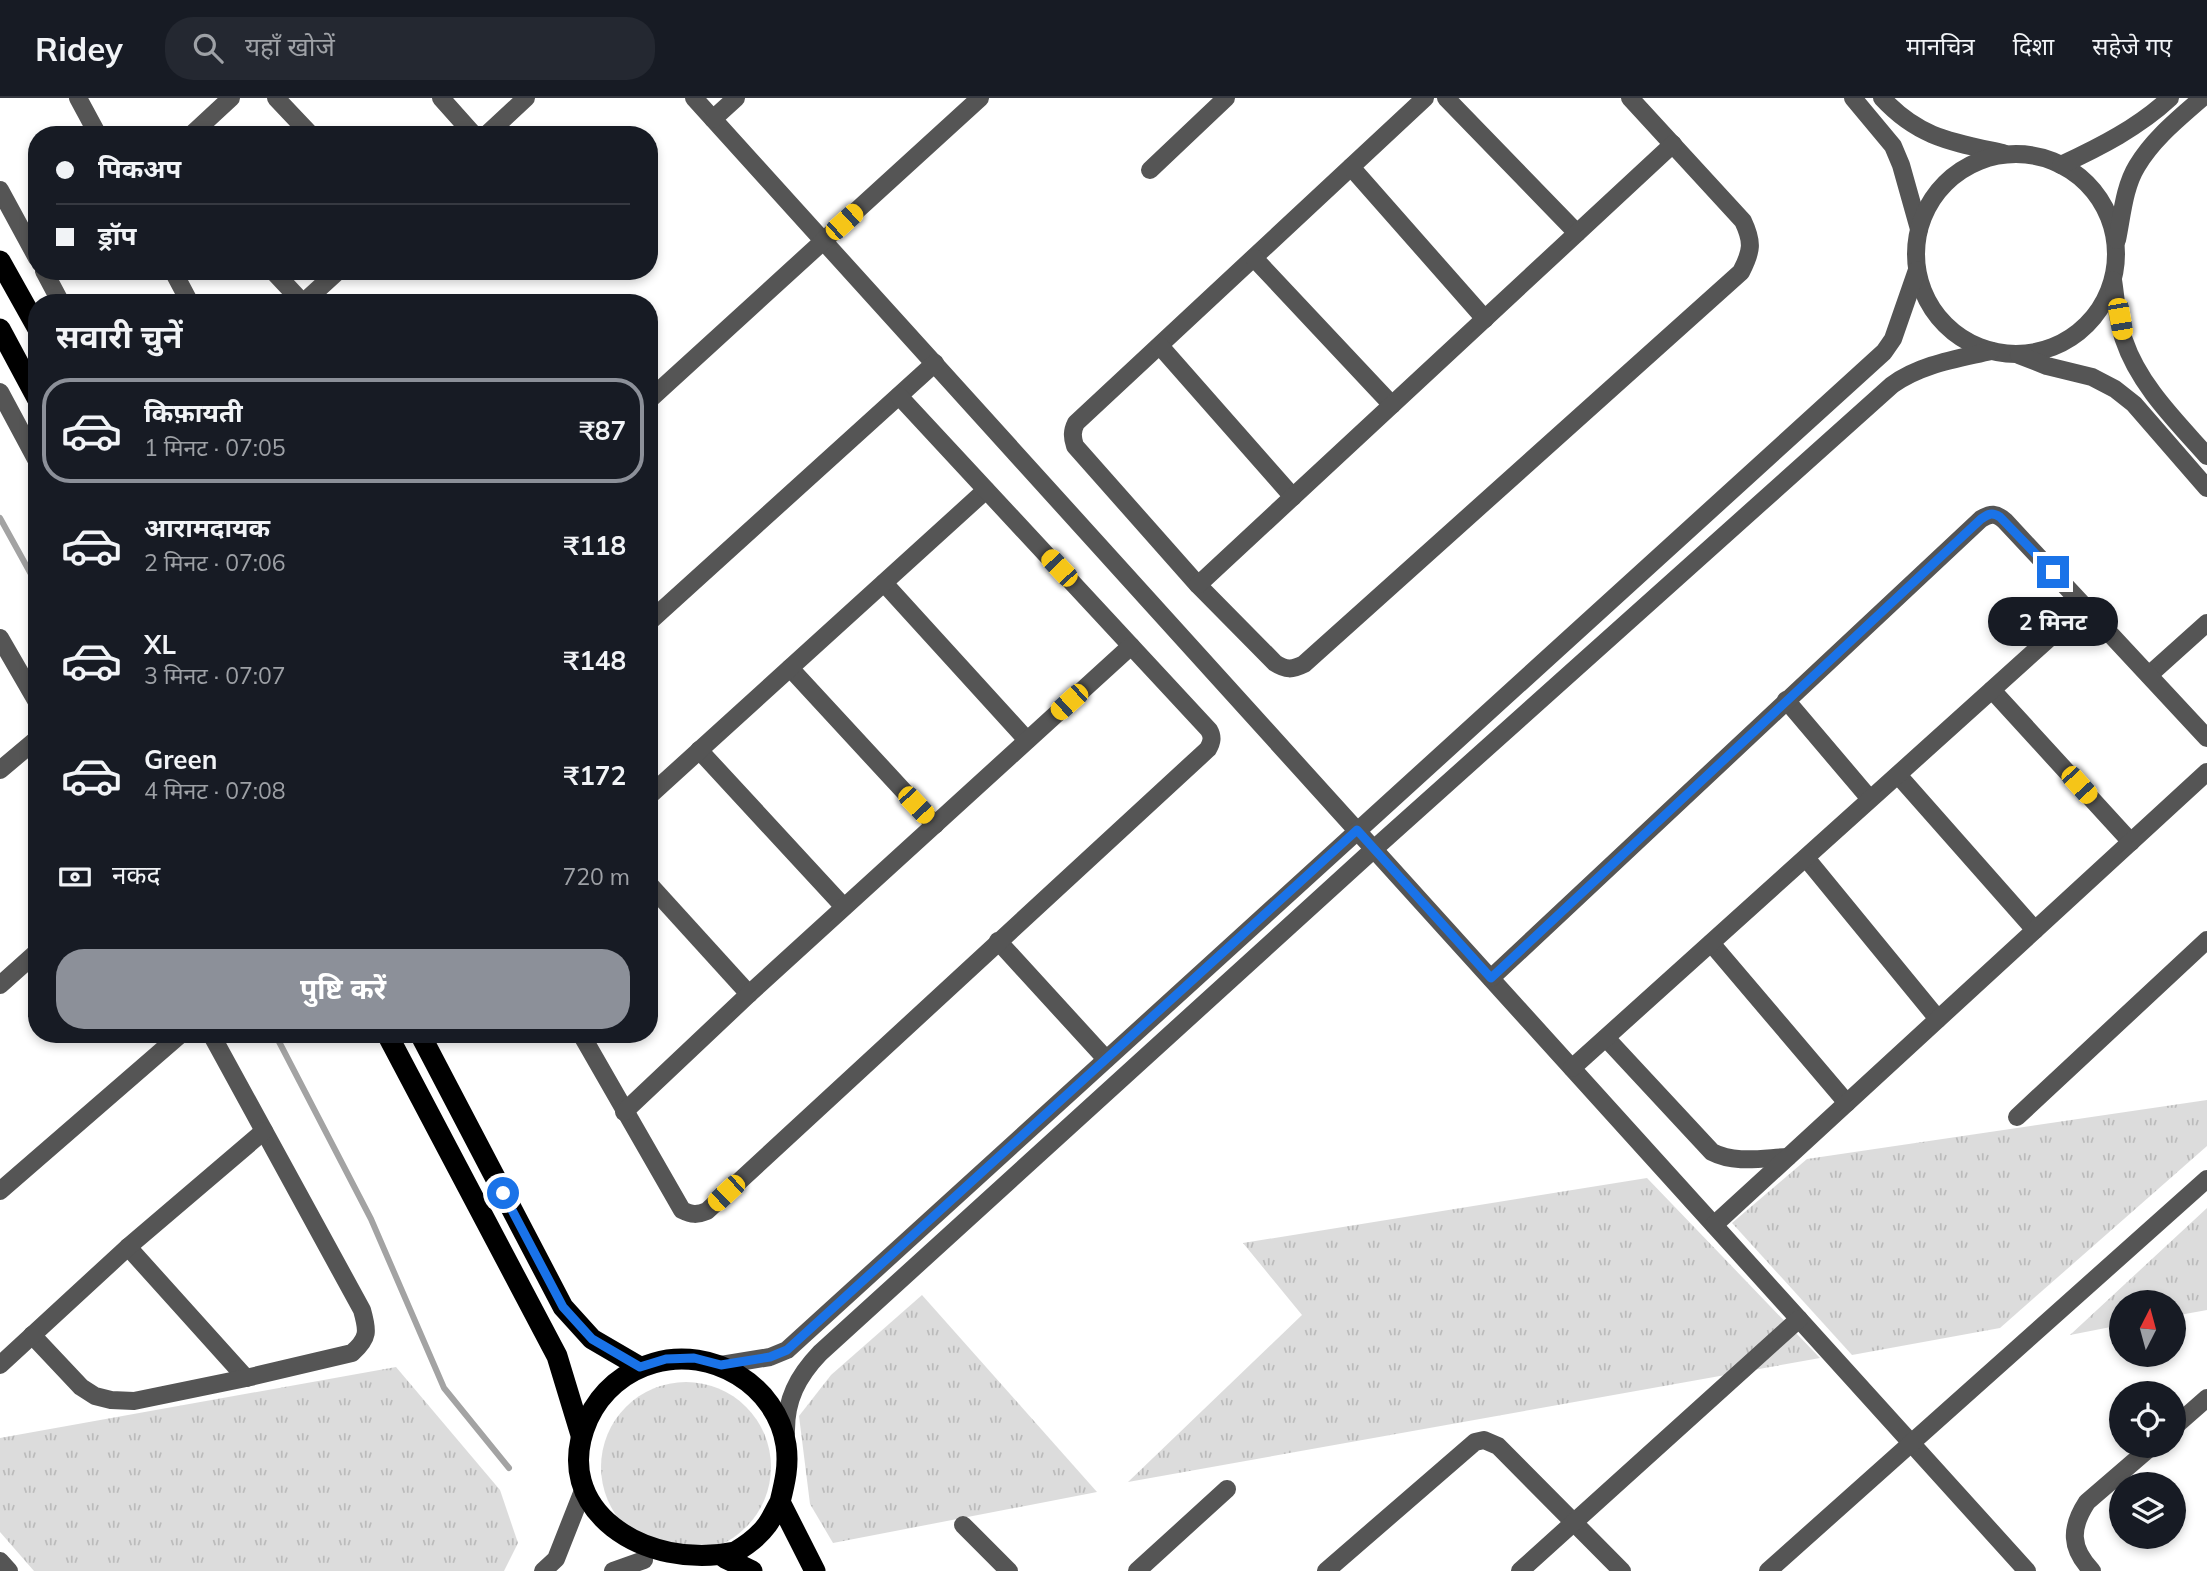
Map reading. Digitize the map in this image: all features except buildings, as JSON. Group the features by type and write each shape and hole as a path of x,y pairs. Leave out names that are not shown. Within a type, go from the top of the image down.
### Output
{"highway":[{"path":"0,261 28,311"},
{"path":"0,329 28,381"},
{"path":"392,1043 557,1356 581,1435"},
{"path":"425,1043 563,1307 592,1339 640,1367"},
{"path":"694,1358 721,1365 751,1383 774,1410 786,1442 788,1473 780,1502 767,1525 748,1544 725,1558 699,1566 671,1567 644,1560 605,1534 592,1515 582,1493 578,1464 581,1435 593,1407 614,1383 640,1367 666,1359 694,1358"},
{"path":"780,1502 815,1571"},
{"path":"725,1558 752,1571"}],"street":[{"path":"78,98 93,126"},
{"path":"201,126 231,98"},
{"path":"276,98 302,126"},
{"path":"441,98 466,126"},
{"path":"496,126 526,98"},
{"path":"694,98 2022,1569"},
{"path":"713,119 736,98"},
{"path":"658,392 980,98"},
{"path":"1150,170 1226,98"},
{"path":"1425,98 1076,423 1073,429 1072,439 1075,446 1198,585 1284,669 1295,669 1304,664 1741,272 1750,255 1750,236 1743,220 1630,98"},
{"path":"1446,98 1577,233"},
{"path":"1853,98 1893,146 1919,229"},
{"path":"1882,98 1898,116 1930,135 1965,145 2027,155 2061,165 2093,190 2105,208 2113,227 2116,248"},
{"path":"2061,165 2098,148 2152,115 2170,98"},
{"path":"2202,98 2159,137 2136,167 2124,199 2113,280 2123,339 2137,367 2154,394 2207,456"},
{"path":"1198,585 1672,144"},
{"path":"2010,154 1979,161 1952,177 1931,200 1919,229 1915,250 1917,271 1930,307 1942,322 1973,344 2092,377 2115,388 2134,404 2207,488"},
{"path":"1351,167 1485,319"},
{"path":"0,190 28,241"},
{"path":"1254,258 1392,405"},
{"path":"721,1365 762,1359 787,1350 1884,352 1893,339 1917,271"},
{"path":"281,280 295,294"},
{"path":"313,294 328,280"},
{"path":"2019,355 2056,345 2081,330 2101,307 2113,280"},
{"path":"1160,346 1293,497"},
{"path":"786,1442 786,1414 796,1382 806,1367 1374,849 1892,385 1907,374 1928,366 1991,351"},
{"path":"658,614 936,363"},
{"path":"0,392 28,444"},
{"path":"586,1043 682,1210 698,1215 707,1211 1208,750 1212,743 1209,730 899,396"},
{"path":"658,788 986,490"},
{"path":"1491,978 1786,700 1989,514 1995,514 2005,521 2207,738"},
{"path":"884,583 1027,740"},
{"path":"1572,1068 2085,606"},
{"path":"2149,675 2207,623"},
{"path":"0,638 28,686"},
{"path":"624,1112 749,994 1131,646"},
{"path":"790,668 934,825"},
{"path":"1992,690 2131,842"},
{"path":"1786,700 1870,799"},
{"path":"0,770 28,747"},
{"path":"699,750 844,907"},
{"path":"1714,1225 2207,772"},
{"path":"1898,775 2035,930"},
{"path":"1806,858 1938,1019"},
{"path":"658,894 749,994"},
{"path":"2017,1117 2207,940"},
{"path":"998,941 1106,1059"},
{"path":"1711,943 1847,1103"},
{"path":"0,985 28,961"},
{"path":"1606,1038 1712,1152 1736,1159 1788,1157"},
{"path":"0,1191 171,1043"},
{"path":"33,1335 81,1387 95,1396 134,1401 352,1353 363,1344 367,1333 362,1310 216,1043"},
{"path":"0,1365 128,1247 264,1131"},
{"path":"1768,1571 2207,1179"},
{"path":"128,1247 246,1378"},
{"path":"1520,1571 1799,1320"},
{"path":"2186,1416 2207,1398"},
{"path":"1326,1571 1475,1442 1484,1440 1498,1446 1622,1571"},
{"path":"2092,1571 2076,1547 2074,1529 2079,1514 2087,1502 2138,1458"},
{"path":"1137,1571 1227,1489"},
{"path":"543,1571 556,1559 582,1493"},
{"path":"963,1525 1009,1571"},
{"path":"613,1571 644,1560"},
{"path":"0,1561 9,1571"}],"green space":[{"path":"2207,1100 2207,1146 2000,1328 1852,1355 1732,1223 1807,1159"},
{"path":"1647,1178 1820,1358 1128,1482 1302,1315 1243,1243"},
{"path":"2207,1208 2207,1310 2186,1314 2186,1290 2119,1290"},
{"path":"922,1295 1097,1492 833,1543 810,1504 799,1416 831,1375"},
{"path":"2109,1299 2109,1327 2070,1335"},
{"path":"396,1367 500,1490 518,1543 504,1571 34,1571 0,1532 0,1438"},
{"path":"686,1382 719,1388 746,1407 765,1434 771,1467 765,1500 746,1527 719,1546 686,1552 653,1546 626,1527 607,1500 601,1467 607,1434 626,1407 653,1388"}],"waterway":[{"path":"0,518 28,569"},
{"path":"280,1043 371,1219 444,1388 509,1468"}],"route":[{"path":"503,1193 563,1307 592,1339 640,1367 666,1359 694,1358 721,1365 770,1357 787,1350 1357,830 1491,978 1981,519 1989,514 2000,517 2053,572"}]}
